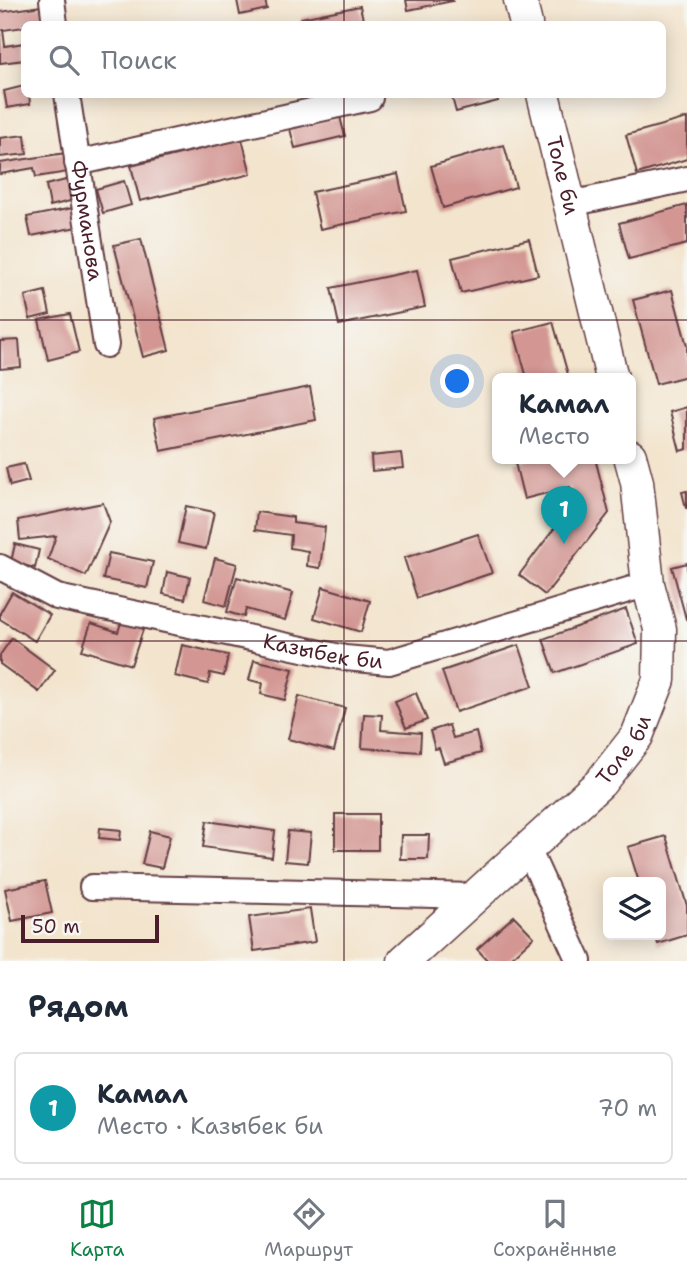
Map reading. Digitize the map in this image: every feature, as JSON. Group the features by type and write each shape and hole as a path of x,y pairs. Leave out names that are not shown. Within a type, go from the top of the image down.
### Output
{"main road":[{"path":"520,0 525,21"},
{"name":"Толе би","path":"544,98 611,373"},
{"name":"Толе би","path":"404,961 600,783 637,736 659,680 660,629 648,584 633,464"}],"street":[{"path":"52,0 55,21"},
{"name":"Фурманова","path":"67,98 106,345"},
{"path":"77,163 370,98"},
{"path":"570,204 687,179"},
{"name":"Казыбек би","path":"0,568 57,597 345,658 389,662 648,584"},
{"path":"528,849 575,959"},
{"path":"92,887 476,896"}],"building":[{"path":"237,0 265,0 267,9 240,15"},
{"path":"406,0 452,0 453,1 408,10"},
{"path":"42,6 44,21 21,21 21,27 3,30 5,46 21,43 21,60 0,63 0,12"},
{"path":"360,6 363,21 302,21 301,18"},
{"path":"21,87 21,98 29,98 30,104 7,108 4,91"},
{"path":"452,98 497,98 498,101 456,112"},
{"path":"340,117 345,136 295,148 290,129"},
{"path":"687,118 687,159 637,174 626,135"},
{"path":"25,135 27,154 0,157 0,138"},
{"path":"242,139 251,174 140,201 131,166"},
{"path":"504,145 516,187 443,208 431,166"},
{"path":"66,153 68,172 36,177 34,168 0,174 0,163"},
{"path":"398,174 406,211 320,229 312,192"},
{"path":"70,179 74,200 50,206 46,185"},
{"path":"124,181 131,205 103,213 96,189"},
{"path":"687,205 687,244 629,259 619,223"},
{"path":"73,208 77,227 31,236 27,217"},
{"path":"141,239 169,350 143,357 114,245"},
{"path":"529,239 538,275 461,293 452,258"},
{"path":"417,270 425,307 339,325 331,288"},
{"path":"672,290 687,346 687,376 656,384 633,300"},
{"path":"45,291 50,314 30,319 25,296"},
{"path":"70,314 79,352 48,360 39,320"},
{"path":"553,322 568,373 526,373 514,332"},
{"path":"19,340 21,367 0,369 0,341"},
{"path":"310,387 316,420 161,451 154,418"},
{"path":"687,407 687,449 680,451 670,412"},
{"path":"401,453 403,468 372,471 371,456"},
{"path":"24,464 29,481 10,486 6,468"},
{"path":"515,464 597,464 609,513 545,595 519,575 575,501 570,487 524,499"},
{"path":"687,491 687,508 686,508 682,492"},
{"path":"103,503 110,522 86,576 48,559 56,536 20,540 18,520"},
{"path":"186,506 214,512 206,549 178,543"},
{"path":"257,512 293,517 293,523 325,527 320,568 307,566 308,551 290,548 291,535 255,530"},
{"path":"478,534 492,573 417,598 404,558"},
{"path":"15,544 39,550 35,568 11,562"},
{"path":"109,553 153,562 147,588 103,579"},
{"path":"215,558 237,564 226,606 204,600"},
{"path":"687,563 687,619 686,619 672,567"},
{"path":"167,572 190,577 185,599 163,594"},
{"path":"237,577 293,593 285,620 246,609 244,617 227,612"},
{"path":"323,587 370,601 361,632 314,618"},
{"path":"12,592 50,615 35,641 0,619 0,613"},
{"path":"626,609 638,644 555,673 543,639"},
{"path":"122,620 144,627 131,665 82,650 91,623 118,632"},
{"path":"12,638 55,670 39,692 0,664 0,655"},
{"path":"182,645 228,655 224,676 210,673 208,684 175,676"},
{"path":"519,645 533,686 456,712 442,671"},
{"path":"254,660 293,669 285,700 261,694 263,683 249,680"},
{"path":"416,693 427,720 406,728 395,701"},
{"path":"299,696 345,708 334,751 288,739"},
{"path":"364,714 382,715 381,730 421,733 420,752 362,748"},
{"path":"449,725 453,738 476,732 481,753 444,763 439,748 435,749 430,731"},
{"path":"335,814 378,814 378,850 335,850"},
{"path":"207,821 275,831 272,857 203,847"},
{"path":"100,828 121,830 120,840 99,838"},
{"path":"150,831 170,836 162,868 142,864"},
{"path":"288,831 311,833 308,863 285,861"},
{"path":"401,835 429,835 428,859 400,859"},
{"path":"666,836 687,906 687,935 658,944 657,940 666,940 666,877 637,877 628,847"},
{"path":"45,881 52,913 12,921 5,889"},
{"path":"310,909 315,942 254,951 249,917"},
{"path":"514,916 534,937 508,961 488,961 477,949"}],"place":[{"name":"Камал","path":"564,544"}]}
